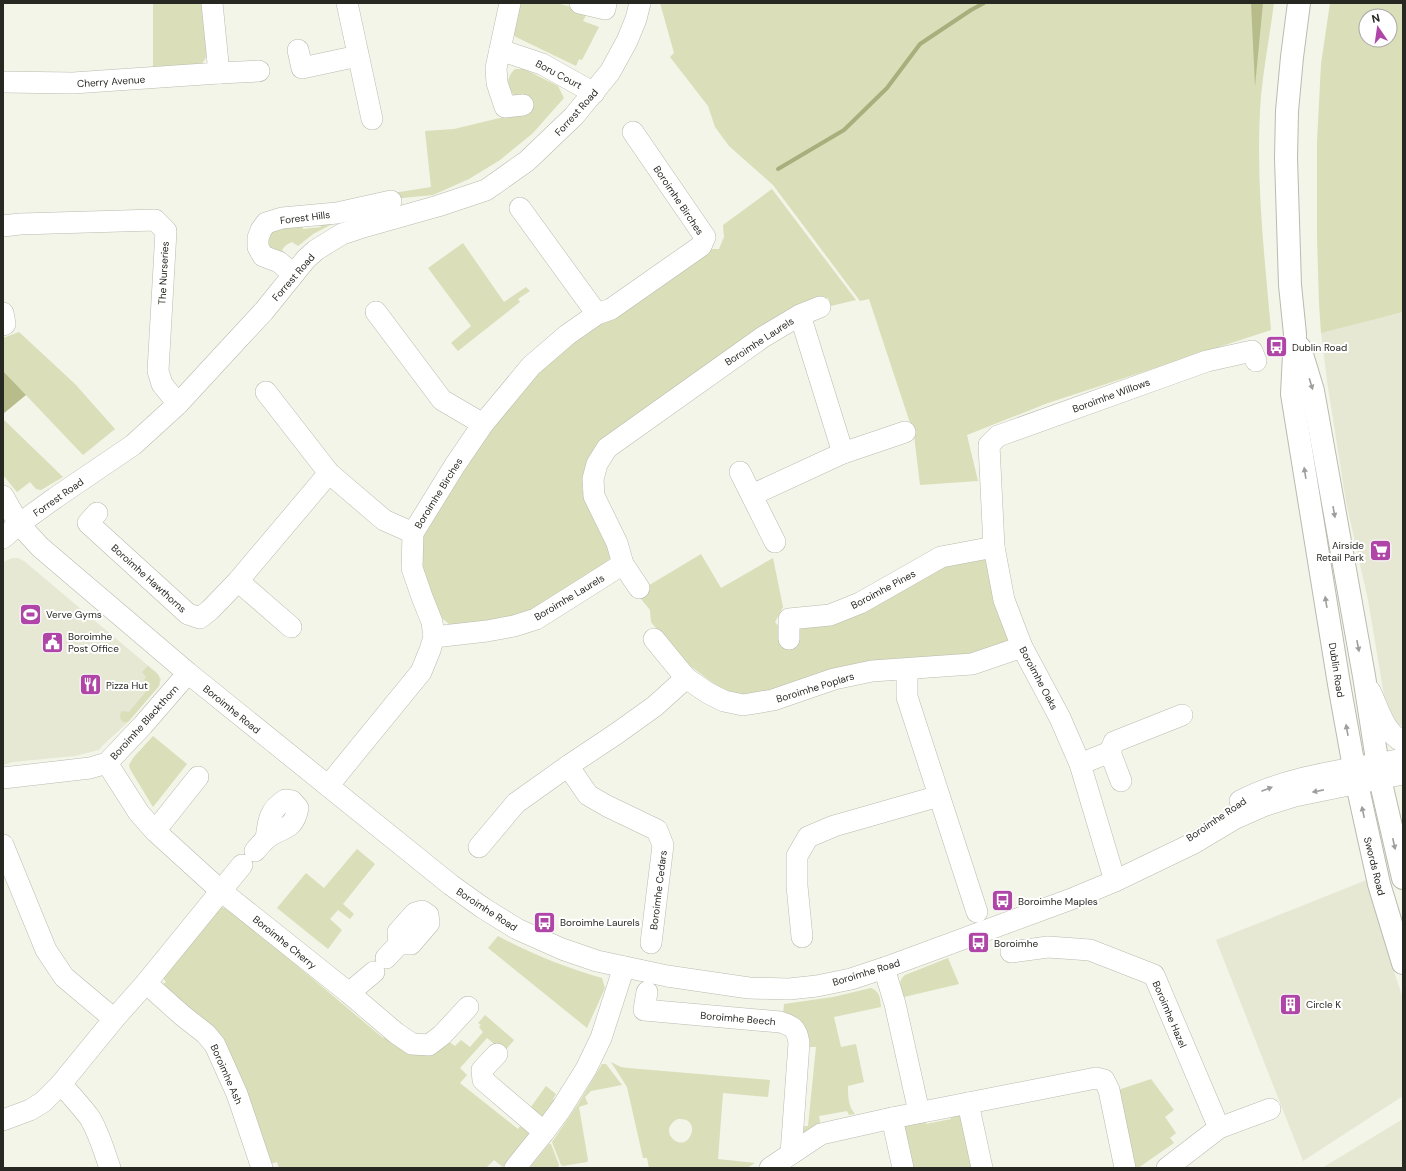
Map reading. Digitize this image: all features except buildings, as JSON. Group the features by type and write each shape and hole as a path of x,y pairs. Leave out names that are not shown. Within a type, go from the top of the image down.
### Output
{"main road":[{"name":"Dublin Road","path":"1299,3 1287,111 1286,158 1290,277 1295,334 1292,394 1355,776"},
{"name":"Dublin Road","path":"1295,334 1313,391 1364,676 1379,772"},
{"path":"1379,772 1403,878"},
{"name":"Swords Road","path":"1355,776 1379,884 1403,963"}],"street":[{"path":"212,3 219,73"},
{"path":"347,3 372,119"},
{"path":"510,3 496,68 497,83 505,107 523,105"},
{"path":"580,3 604,9 606,3"},
{"name":"Forrest Road","path":"3,538 19,524 66,490 133,445 178,404 264,311 306,259 316,250 342,234 438,206 486,190 527,161 574,116 610,72 627,41 636,19 640,3"},
{"path":"298,50 302,68 358,56"},
{"name":"Boru Court","path":"500,50 542,64 594,93"},
{"name":"Cherry Avenue","path":"3,82 73,83 259,71"},
{"name":"Boroimhe Birches","path":"434,637 432,622 412,568 413,533 455,465 483,424 531,366 567,335 597,314 611,309 701,246 705,237 633,132"},
{"name":"Forest Hills","path":"294,274 279,262 263,256 258,247 258,238 266,223 282,218 338,213 391,201"},
{"path":"520,208 597,314"},
{"name":"The Nurseries","path":"3,226 20,224 155,220 166,231 158,371 162,384 178,404"},
{"name":"Boroimhe Laurels","path":"639,588 623,564 617,543 594,496 593,479 597,464 607,448 763,337 800,316 820,307"},
{"path":"376,312 442,400 483,424"},
{"path":"3,313 5,324 3,325"},
{"name":"Boroimhe Laurels","path":"800,316 843,453"},
{"name":"Boroimhe Willows","path":"990,470 989,445 998,436 1207,361 1252,351 1256,361"},
{"path":"266,392 329,473 384,520 413,533"},
{"path":"752,495 843,453 906,432"},
{"name":"Boroimhe Oaks","path":"990,470 994,547 1004,600 1022,647 1060,718 1080,764 1115,881"},
{"path":"740,472 775,542"},
{"name":"Boroimhe Hawthorns","path":"97,513 88,523 188,614 200,618 210,610 238,580 329,473"},
{"name":"Boroimhe Road","path":"3,496 19,524 40,547 188,673 445,881 483,908 517,929 562,949 597,961 624,967 689,979 766,989 789,989 817,986 851,979 1074,898 1115,881 1153,863 1221,813 1251,795 1270,787 1292,781 1355,776 1379,772"},
{"name":"Boroimhe Pines","path":"789,639 789,619 830,615 860,603 941,558 994,547"},
{"name":"Boroimhe Laurels","path":"434,637 514,626 536,619 623,564"},
{"path":"238,580 291,627"},
{"path":"328,786 420,672 434,637"},
{"name":"Boroimhe Poplars","path":"654,639 686,678 708,693 724,701 742,705 773,700 834,679 872,671 972,664 1022,647"},
{"path":"906,669 907,698 977,912"},
{"name":"Boroimhe Blackthorn","path":"3,778 90,768 107,763 188,673"},
{"path":"1364,676 1390,733 1403,742"},
{"path":"479,847 516,803 655,706 686,678"},
{"path":"1121,781 1110,752 1114,742 1182,714"},
{"path":"1080,764 1110,752"},
{"path":"1379,772 1403,759"},
{"name":"Boroimhe Cherry","path":"107,763 139,813 155,830 221,891 349,993 379,1020 412,1044 429,1045 442,1036 468,1006"},
{"name":"Boroimhe Cedars","path":"568,766 588,795 656,830 664,845 651,943"},
{"path":"1379,772 1403,774"},
{"path":"155,830 198,777"},
{"path":"802,937 798,886 798,856 808,837 834,826 939,796"},
{"path":"3,845 46,950 64,976 114,1019"},
{"path":"3,1120 30,1110 43,1102 61,1084 254,852"},
{"name":"Boroimhe Hazel","path":"1011,952 1048,947 1090,950 1154,975 1219,1128"},
{"path":"349,993 363,982 386,958"},
{"path":"515,1168 565,1103 586,1069 604,1029 624,967"},
{"path":"884,968 895,1004 919,1112"},
{"name":"Boroimhe Ash","path":"146,983 206,1034 215,1045 237,1094 262,1168"},
{"name":"Boroimhe Beech","path":"647,992 644,1010 780,1022 790,1025 797,1033 799,1043 791,1154"},
{"path":"497,1054 482,1070 482,1080 544,1132"},
{"path":"770,1168 821,1134 919,1112 1096,1078 1104,1080 1109,1090 1125,1168"},
{"path":"61,1084 75,1099 90,1119 118,1168"},
{"path":"968,1103 982,1168"},
{"path":"1167,1168 1219,1128 1270,1109"},
{"path":"892,1118 903,1168"}],"shaded area":[{"name":"Airside Retail Park","path":"1403,312 1403,726 1393,722 1386,707 1368,600 1346,502 1321,332"},
{"path":"12,558 18,558 24,561 158,674 161,679 159,686 128,722 99,750 75,756 13,762 3,765 3,562"},
{"path":"1369,879 1394,972 1403,998 1403,1096 1303,1161 1216,940"},
{"path":"1403,1119 1403,1168 1322,1168"}],"green space":[{"path":"153,3 205,3 208,52 202,64 195,67 153,70"},
{"path":"520,3 556,3 588,11 583,21 599,27 582,60 579,59 576,66 516,37 513,34"},
{"path":"660,3 1274,3 1261,96 1259,125 1261,213 1271,330 1048,403 967,435 978,481 920,485 914,435 869,299 860,301 773,185 729,146 715,127 708,106 670,57 674,53"},
{"path":"1251,3 1263,3 1255,86"},
{"path":"1330,3 1403,3 1403,312 1321,333 1317,237 1317,142 1321,64"},
{"path":"515,69 524,69 558,86 564,98 533,133 500,160 469,179 433,195 351,203 393,193 431,187 425,131 454,129 529,111 511,92 509,86 508,81 510,75"},
{"path":"772,189 856,300 831,306 828,298 802,306 586,470 582,489 600,530 611,549 611,558 604,564 531,612 516,619 459,625 449,624 438,615 419,571 418,550 426,525 466,464 532,377 576,337 707,249 719,249 724,237 723,225"},
{"path":"320,219 342,219 313,234 298,246 292,242 286,245 282,250 288,257 273,251 265,238 269,227 302,220 303,229 321,227"},
{"path":"463,243 504,302 526,287 530,291 518,299 520,302 458,351 451,343 471,326 428,268"},
{"path":"19,332 75,384 115,429 83,455 3,371 3,338"},
{"path":"3,371 26,395 3,414"},
{"path":"3,419 63,477 41,490 36,489 30,482 17,492 3,475"},
{"path":"701,554 721,588 773,558 783,607 775,622 782,630 947,565 989,554 1010,642 984,655 828,671 790,683 760,695 732,696 681,659 651,622 650,610 636,593"},
{"path":"148,666 159,676 159,686 128,722 123,722 120,718 121,711 129,712 149,688 144,680 146,677 142,672"},
{"path":"153,736 187,764 153,807 129,765 133,758"},
{"path":"357,849 375,864 343,904 354,914 350,919 338,910 330,919 342,930 328,949 277,908 306,873 324,888"},
{"path":"228,906 383,1038 387,1035 448,1041 455,1046 461,1040 470,1047 483,1032 479,1027 481,1025 478,1023 485,1015 514,1040 504,1052 487,1038 460,1068 467,1075 460,1083 518,1129 523,1122 530,1132 528,1143 503,1167 494,1160 486,1168 279,1168 277,1162 271,1164 244,1091 162,985 166,982 163,978 221,907 225,908"},
{"path":"498,936 548,960 602,978 605,988 587,1028 488,948"},
{"path":"948,958 959,984 904,997 900,982 905,975"},
{"path":"871,988 879,995 881,1007 834,1017 841,1047 856,1044 864,1082 848,1086 848,1097 855,1114 849,1115 847,1111 819,1116 821,1128 807,1134 802,1133 800,1126 808,1126 816,1047 807,1047 783,1016 784,1004 833,997"},
{"path":"611,1062 621,1067 628,1068 770,1080 768,1097 723,1093 718,1159 755,1163 747,1168 649,1168 647,1158 643,1158 627,1087","holes":["675,1120 686,1120 690,1123 692,1128 691,1134 684,1142 679,1142 673,1139 669,1133 669,1130"]},
{"path":"602,1064 606,1064 622,1085 591,1091 585,1097 588,1104 579,1107 588,1160 587,1162 563,1166 561,1165 552,1142 578,1104"},
{"path":"1151,1079 1174,1110 1165,1117 1176,1133 1170,1138 1174,1143 1138,1168 1131,1168 1118,1090"},
{"path":"546,1086 556,1094 553,1099 558,1101 548,1114 541,1117 528,1111"},
{"path":"951,1114 960,1115 975,1168 909,1168 903,1127 908,1123 925,1119 926,1124 951,1119"},
{"path":"549,1144 551,1144 559,1165 558,1167 529,1168"}],"waterway":[{"path":"778,169 844,130 887,88 920,44 984,3"}],"place":[{"name":"Dublin Road","path":"1276,347"},
{"name":"Airside Retail Park","path":"1380,551"},
{"name":"Verve Gyms","path":"30,614"},
{"name":"Boroimhe Post Office","path":"53,642"},
{"name":"Pizza Hut","path":"91,685"},
{"name":"Boroimhe Maples","path":"1002,901"},
{"name":"Boroimhe Laurels","path":"544,922"},
{"name":"Boroimhe","path":"978,943"},
{"name":"Circle K","path":"1291,1004"}]}
